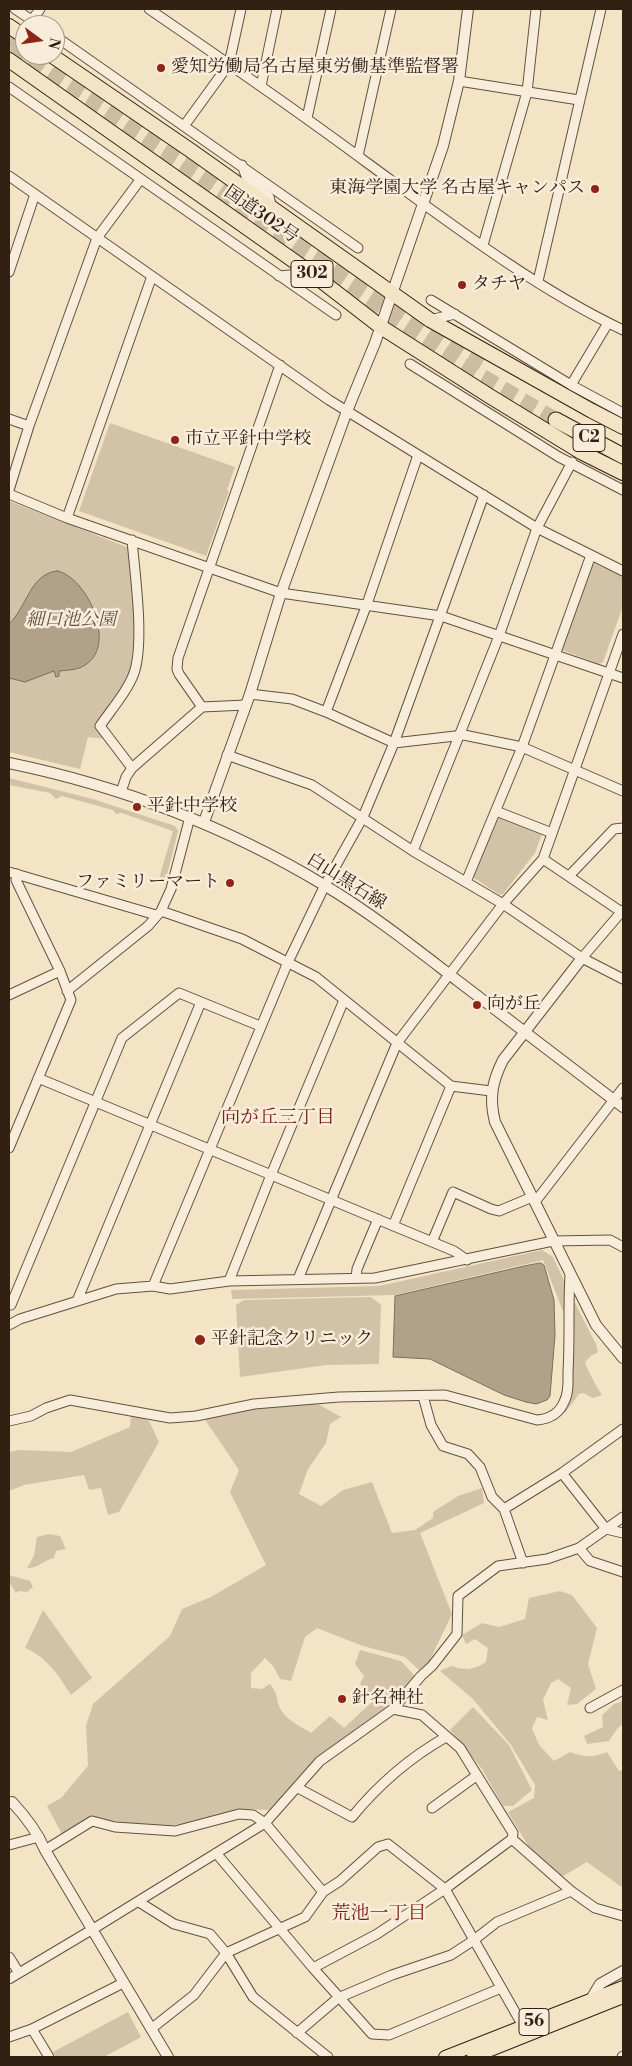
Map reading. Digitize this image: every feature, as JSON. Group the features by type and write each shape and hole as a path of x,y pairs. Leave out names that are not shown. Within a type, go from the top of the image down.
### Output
{"highway":[{"name":"国道302号","path":"9,60 311,273 381,327 581,452 623,473"},
{"name":"国道302号","path":"65,65 430,320 623,427"},
{"name":"C2","path":"623,445 558,415 623,456"}],"main road":[{"name":"56","path":"445,2057 623,1987"},
{"name":"56","path":"473,2057 623,1997"}],"street":[{"path":"184,126 229,64 241,9"},
{"path":"261,86 277,9"},
{"path":"307,118 331,9"},
{"path":"358,156 391,9"},
{"path":"204,822 250,694 281,593 347,411 381,327 391,293 443,146 459,81 468,9"},
{"path":"484,245 526,92 536,9"},
{"path":"538,281 601,9"},
{"path":"152,10 484,245 538,281 623,330"},
{"path":"65,43 358,248"},
{"path":"459,81 579,100"},
{"path":"9,87 336,315"},
{"path":"242,165 248,182 269,197 272,209"},
{"path":"9,176 329,400 537,528 623,570"},
{"path":"140,180 97,238 29,426 9,492 67,518 281,593 441,616 623,678"},
{"path":"9,272 35,194"},
{"path":"279,276 311,273"},
{"path":"67,518 152,276"},
{"path":"431,300 571,385 623,413"},
{"path":"430,320 455,314"},
{"path":"571,385 608,323"},
{"path":"410,364 559,457 572,462 623,490"},
{"path":"202,707 179,674 178,658 280,365"},
{"path":"486,412 491,397"},
{"path":"9,419 29,426"},
{"path":"326,712 367,604 418,455"},
{"path":"413,851 498,636 537,528 572,462"},
{"path":"153,1286 288,962 325,885 363,817 394,743 484,496"},
{"path":"132,540 139,634 135,671 119,699 100,726 132,768"},
{"path":"466,882 522,747 591,554"},
{"path":"298,1278 397,1043 503,904 543,859 623,634"},
{"path":"250,694 292,699 326,712 394,743 464,735 522,747 623,791"},
{"path":"121,792 126,777 132,768 202,707 246,705"},
{"path":"227,755 312,785 413,851 503,904 582,958 623,979"},
{"name":"白山黒石線","path":"9,763 72,777 121,792 204,822 325,885 386,927 623,1107"},
{"path":"496,811 552,833"},
{"path":"67,991 148,926 159,913 171,889 190,817"},
{"path":"569,876 614,829 623,828"},
{"path":"543,859 623,912 582,958 503,1060 495,1075 491,1091 492,1108 495,1122 596,1325 623,1358"},
{"path":"13,873 159,913 242,939 316,977 451,1086 491,1091"},
{"path":"9,1148 71,1000 60,971 13,873"},
{"path":"9,995 60,971"},
{"path":"20,1319 10,1303 122,1038 179,993 260,1026"},
{"path":"229,1280 270,1175 344,1000"},
{"path":"77,1301 201,1002"},
{"path":"38,1078 454,1251 467,1260"},
{"path":"393,1226 451,1086"},
{"path":"432,1242 453,1192 499,1211 534,1199 623,1088"},
{"path":"356,1278 357,1269 378,1220"},
{"path":"9,1325 20,1319 116,1289 153,1286 170,1289 229,1280 375,1278 553,1241 610,1240 623,1248"},
{"path":"9,1420 31,1416 46,1408 70,1400 170,1418 196,1416 254,1404 340,1397 445,1395 536,1420 548,1419 564,1403 567,1389 570,1337 568,1305 570,1275"},
{"path":"423,1396 431,1425 442,1446 468,1454 480,1467 492,1497 504,1509 522,1563"},
{"path":"504,1509 562,1473 623,1429"},
{"path":"562,1473 606,1529 623,1533"},
{"path":"9,1979 265,1823 320,1761 393,1708 432,1666 457,1634 458,1596 498,1566 547,1560 579,1548 623,1517"},
{"path":"579,1548 590,1561 623,1572"},
{"path":"590,1708 623,1690"},
{"path":"313,1968 377,1934 445,1889 512,1839 513,1833 460,1748 422,1715 393,1708"},
{"path":"298,1788 352,1817 380,1786 417,1753 446,1737"},
{"path":"432,1808 476,1776"},
{"path":"12,1802 27,1817 168,2057"},
{"path":"45,1850 92,1821 115,1827 175,1831 239,1814 253,1815 265,1823 323,1892"},
{"path":"9,1845 39,1837"},
{"path":"512,1839 571,1890 595,1908 623,1916"},
{"path":"151,2029 194,1996 226,1953 305,1917 323,1892 340,1881 378,1847 388,1844 445,1889 524,2026"},
{"path":"216,1853 338,1998 372,2034 389,2035 501,1988"},
{"path":"297,2033 338,1998 392,1975 451,1955 497,1922 571,1890"},
{"path":"138,1902 174,1924 210,1934 226,1953 253,1997 328,2057"},
{"path":"9,1957 19,1973"},
{"path":"591,1999 600,1984 623,1971"},
{"path":"9,2037 32,2028 123,1983"},
{"path":"32,2028 49,2057"}],"green space":[{"path":"110,423 235,467 227,490 229,491 206,556 79,511"},
{"name":"細口池公園","path":"9,501 129,548 135,626 131,668 124,701 100,731 106,739 88,737 80,769 9,752"},
{"path":"593,563 623,577 623,606 603,662 599,664 562,650 560,647 589,564"},
{"path":"9,778 93,799 175,826 178,831 165,883 158,882 173,831 122,813 116,814 113,810 62,796 56,799 50,793 9,785"},
{"path":"501,815 540,831 542,834 535,853 503,894 500,895 474,878 473,875 497,817"},
{"path":"542,1250 553,1257 596,1344 598,1352 585,1362 590,1375 602,1395 593,1398 583,1393 579,1394 565,1413 562,1412 573,1337 543,1260 395,1295 232,1299 231,1290 379,1286"},
{"path":"371,1297 381,1305 379,1364 326,1365 240,1377 236,1305 244,1300"},
{"path":"316,1403 341,1417 330,1424 326,1443 308,1469 299,1494 321,1506 343,1490 372,1482 392,1533 415,1530 433,1518 433,1512 458,1496 482,1488 484,1503 420,1533 452,1614 429,1662 419,1670 405,1657 363,1646 317,1628 305,1637 291,1681 280,1679 273,1666 265,1658 251,1673 251,1688 262,1689 270,1684 276,1693 281,1711 293,1722 311,1733 330,1716 344,1728 374,1700 360,1684 364,1676 355,1664 360,1650 401,1661 415,1676 387,1706 319,1756 284,1797 269,1810 242,1809 182,1824 154,1827 112,1823 93,1826 63,1836 47,1806 61,1798 88,1766 86,1726 93,1704 170,1636 182,1609 211,1597 266,1565 230,1492 239,1470 204,1418 259,1408"},
{"path":"131,1412 149,1421 159,1442 119,1512 108,1515 101,1488 89,1490 84,1475 24,1485 9,1491 9,1452 19,1450 71,1452 130,1427"},
{"path":"49,1534 60,1536 66,1549 56,1551 54,1558 27,1568 34,1556 37,1537"},
{"path":"9,1575 30,1581 33,1587 27,1592 19,1591 16,1593 9,1582"},
{"path":"560,1591 572,1595 597,1628 588,1664 596,1689 577,1704 567,1705 571,1688 558,1679 551,1683 543,1700 548,1720 537,1717 532,1728 539,1745 554,1761 570,1752 588,1756 607,1752 619,1771 623,1770 623,1888 587,1862 560,1878 530,1849 508,1812 534,1798 535,1785 511,1745 473,1699 440,1671 451,1666 461,1669 474,1668 486,1662 488,1648 475,1639 466,1644 462,1635 482,1623 499,1627 525,1619 529,1598"},
{"path":"43,1610 92,1678 71,1695 57,1674 46,1662 40,1656 25,1648"},
{"path":"623,1701 623,1724 609,1741 587,1744 584,1736 603,1727 602,1715 614,1704"},
{"path":"473,1707 509,1745 532,1790 513,1806 503,1806 482,1769 450,1730"},
{"path":"128,2012 141,2037 104,2057 56,2057 53,2052"}],"shaded area":[{"path":"57,571 68,575 78,584 94,611 99,640 96,653 82,667 59,671 59,676 56,677 54,671 25,682 9,678 9,624 41,578 48,573"},
{"path":"541,1263 544,1265 554,1300 555,1335 550,1396 547,1400 536,1404 504,1395 430,1359 393,1357 395,1296"}],"tunnel":[{"path":"9,37 15,41"},
{"path":"9,51 440,351 556,420"},
{"path":"48,65 445,341 484,365"}],"place":[{"name":"愛知労働局名古屋東労働基準監督署","path":"161,68"},
{"name":"東海学園大学 名古屋キャンパス","path":"595,189"},
{"name":"タチヤ","path":"462,285"},
{"name":"市立平針中学校","path":"175,440"},
{"name":"平針中学校","path":"137,807"},
{"name":"ファミリーマート","path":"230,883"},
{"name":"向が丘","path":"477,1005"},
{"name":"平針記念クリニック","path":"200,1340"},
{"name":"針名神社","path":"342,1699"}],"district":[{"name":"向が丘三丁目","path":"278,1118"},
{"name":"荒池一丁目","path":"379,1914"}]}
